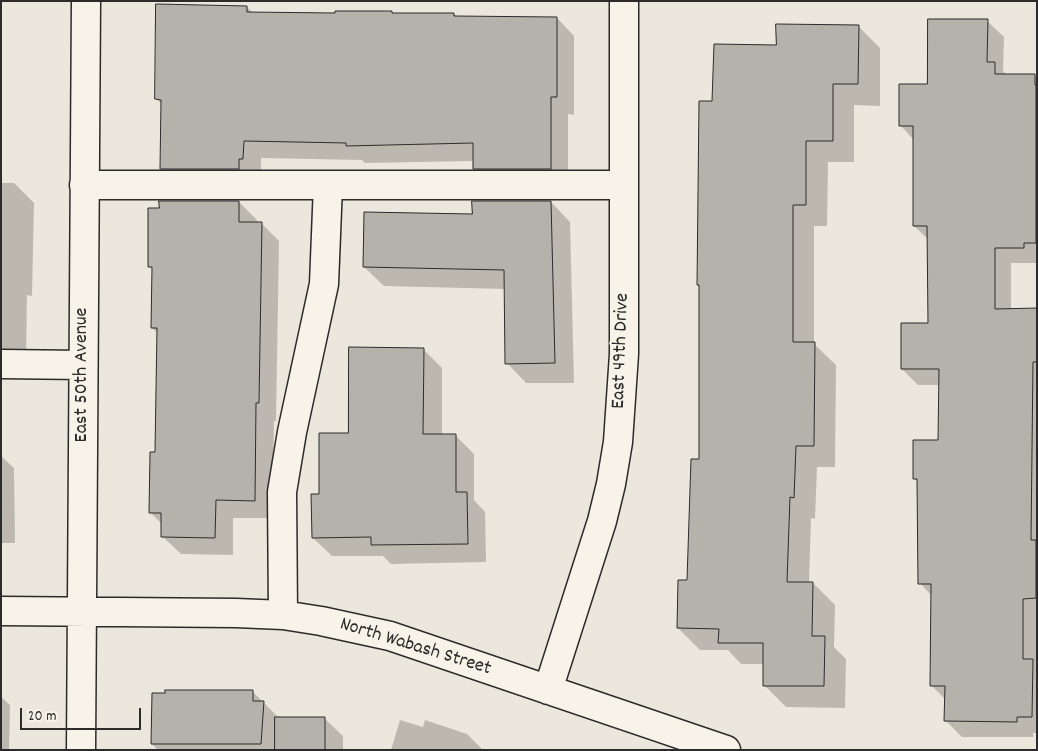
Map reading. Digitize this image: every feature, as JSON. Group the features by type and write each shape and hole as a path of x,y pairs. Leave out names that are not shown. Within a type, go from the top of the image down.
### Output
{"street":[{"name":"East 50th Avenue","path":"81,750 86,1"},
{"name":"East 49th Drive","path":"548,690 602,521 618,442 624,354 624,1"},
{"path":"84,185 624,185"},
{"path":"283,616 282,492 292,432 324,284 328,185"},
{"path":"1,364 83,364"},
{"name":"North Wabash Street","path":"1,611 283,616 348,626 390,636 726,750"}],"building":[{"path":"156,4 247,6 247,12 335,13 335,11 392,11 392,13 454,13 454,16 557,17 557,97 551,97 551,169 473,169 473,143 346,146 346,143 244,141 243,159 239,159 239,169 160,169 161,100 155,99"},
{"path":"928,19 988,19 987,62 995,62 995,74 1035,74 1036,243 1024,243 1024,248 995,248 995,309 1037,308 1037,362 1033,362 1031,540 1036,540 1036,598 1023,599 1023,659 1033,659 1032,717 1017,717 1017,722 944,721 945,686 930,686 931,584 918,584 917,479 913,479 913,440 938,440 939,369 901,369 901,323 928,323 927,226 913,226 913,126 899,126 899,84 927,84"},
{"path":"776,24 859,25 858,84 833,84 833,141 806,141 806,205 793,205 793,342 815,342 814,446 796,446 794,498 790,497 787,582 813,582 812,636 825,636 824,686 763,686 763,643 718,643 719,629 677,628 678,580 687,580 691,459 699,459 699,285 697,285 699,101 712,101 714,44 776,45"},
{"path":"159,201 239,201 239,222 262,222 259,403 256,403 255,501 216,500 215,538 161,537 161,513 149,513 150,452 155,452 157,328 151,328 152,267 148,267 148,208 159,208"},
{"path":"472,201 551,201 555,363 505,364 504,270 363,267 364,212 472,214"},
{"path":"349,347 424,348 423,434 456,434 456,492 467,492 468,544 371,545 371,537 312,538 311,494 319,494 319,433 348,433"},
{"path":"165,690 253,690 253,701 264,701 261,744 151,744 152,693 165,693"},
{"path":"275,717 325,717 325,750 275,750"}]}
